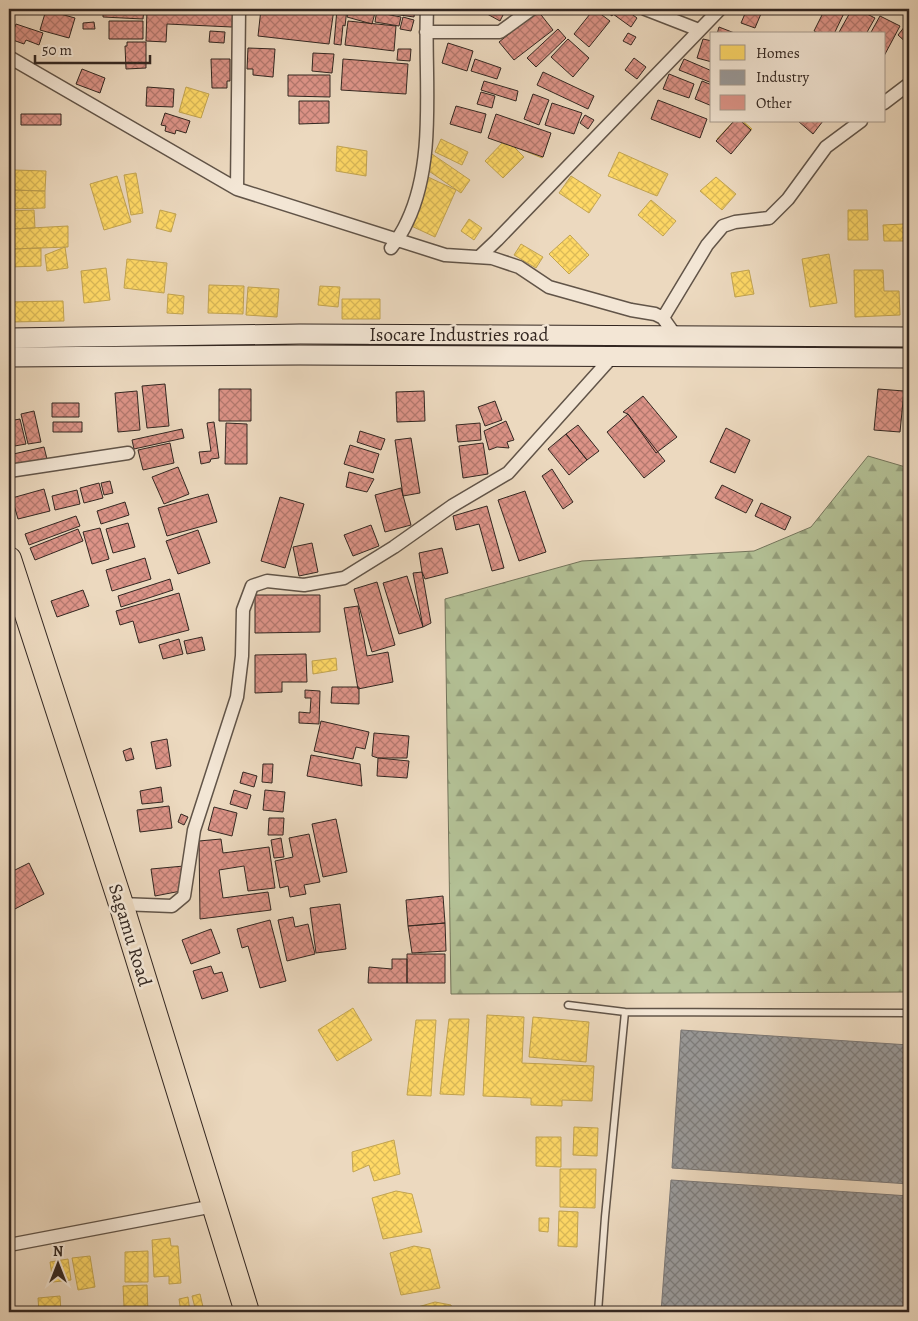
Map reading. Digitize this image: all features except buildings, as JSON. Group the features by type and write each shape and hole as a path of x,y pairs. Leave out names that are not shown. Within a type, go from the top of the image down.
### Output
{"highway":[{"name":"Sagamu Road","path":"9,559 121,904 247,1312"}],"street":[{"path":"237,188 239,9"},
{"path":"394,244 410,216 419,191 425,162 427,9"},
{"path":"426,32 500,32 532,9"},
{"path":"645,9 699,30"},
{"path":"478,257 498,240 720,9"},
{"path":"9,57 237,188 394,244 445,255 492,258 520,268 549,287 630,310 655,314 664,318 675,335"},
{"path":"886,102 909,84"},
{"path":"664,318 707,245 723,226 735,222 770,218 788,199 826,147 860,122"},
{"path":"300,334 300,354"},
{"name":"Isocare Industries road","path":"9,338 300,334 909,337"},
{"name":"Isocare Industries road","path":"9,357 300,354 909,358"},
{"path":"121,904 172,906 184,896 194,830 237,697 242,656 244,610 252,586 267,581 304,585 344,578 394,547 452,506 508,474 612,357"},
{"path":"9,471 128,454"},
{"path":"9,1246 214,1206"}],"lane":[{"path":"568,1005 625,1012 909,1013"},
{"path":"598,1312 605,1217 625,1012"}],"green space":[{"path":"868,456 909,468 909,992 451,994 445,599 582,561 754,551 811,527"}]}
